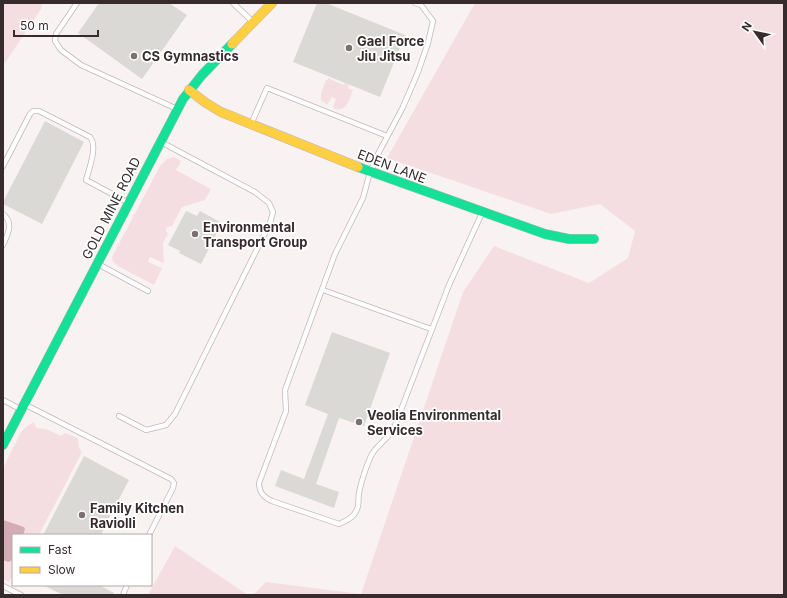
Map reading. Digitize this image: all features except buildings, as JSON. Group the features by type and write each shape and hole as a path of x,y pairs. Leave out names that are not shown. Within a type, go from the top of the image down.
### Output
{"street":[{"name":"GOLD MINE ROAD","path":"3,445 177,109 202,76 272,3"},
{"name":"EDEN LANE","path":"190,90 206,103 221,112 370,172 482,213 558,238 594,239"}],"lane":[{"path":"77,3 56,34 55,41 61,50 82,65 177,109"},
{"path":"233,3 254,22"},
{"path":"415,3 421,5 433,21 428,43 418,72 403,107 370,172 363,198 335,254 332,266 285,390 286,411 259,483 261,493 267,499 339,524 352,518 358,508 359,491 371,456 376,448 394,428 431,329 482,213"},
{"path":"251,124 267,88 387,136"},
{"path":"3,166 30,114 33,111 39,111 90,137 94,142 94,149 86,180 128,203"},
{"path":"119,416 146,430 166,425 175,414 270,223 273,212 269,203 255,192 160,141"},
{"path":"3,214 9,222 10,228 3,245"},
{"path":"97,263 148,291"},
{"path":"323,290 431,329"},
{"path":"3,400 23,407 171,479 174,483 173,488 150,534"},
{"path":"3,586 21,595"}],"shaded area":[{"path":"3,3 42,3 41,9 3,66"},
{"path":"475,3 784,3 784,595 253,595 266,582 361,594 463,292 494,246 589,283 628,258 635,231 600,204 551,214 387,158"},
{"path":"328,78 343,85 345,83 349,85 348,88 353,90 349,101 342,109 334,109 333,107 336,99 332,97 327,105 321,100 321,93"},
{"path":"174,157 181,162 176,170 211,189 205,200 182,207 172,226 167,227 166,231 168,234 163,243 164,263 150,257 148,262 162,268 154,285 118,266 113,262 112,257 160,166 167,159"},
{"path":"34,422 36,428 46,429 61,436 65,433 78,438 79,448 82,452 40,534 12,534 12,576 9,582 3,579 3,468 21,432"},
{"path":"3,520 24,527 25,529 23,534 12,534 12,559 8,562 3,560"},
{"path":"175,546 248,595 148,595"}],"traffic: fast":[{"path":"3,445 183,99 202,75 232,44"},
{"path":"358,167 545,234 569,239 594,239"}],"traffic: slow":[{"path":"232,44 272,3"},
{"path":"189,90 221,112 358,167"}],"place":[{"name":"Gael Force Jiu Jitsu","path":"349,48"},
{"name":"CS Gymnastics","path":"134,56"},
{"name":"Environmental Transport Group","path":"195,234"},
{"name":"Veolia Environmental Services","path":"359,422"},
{"name":"Family Kitchen Raviolli","path":"82,515"}]}
